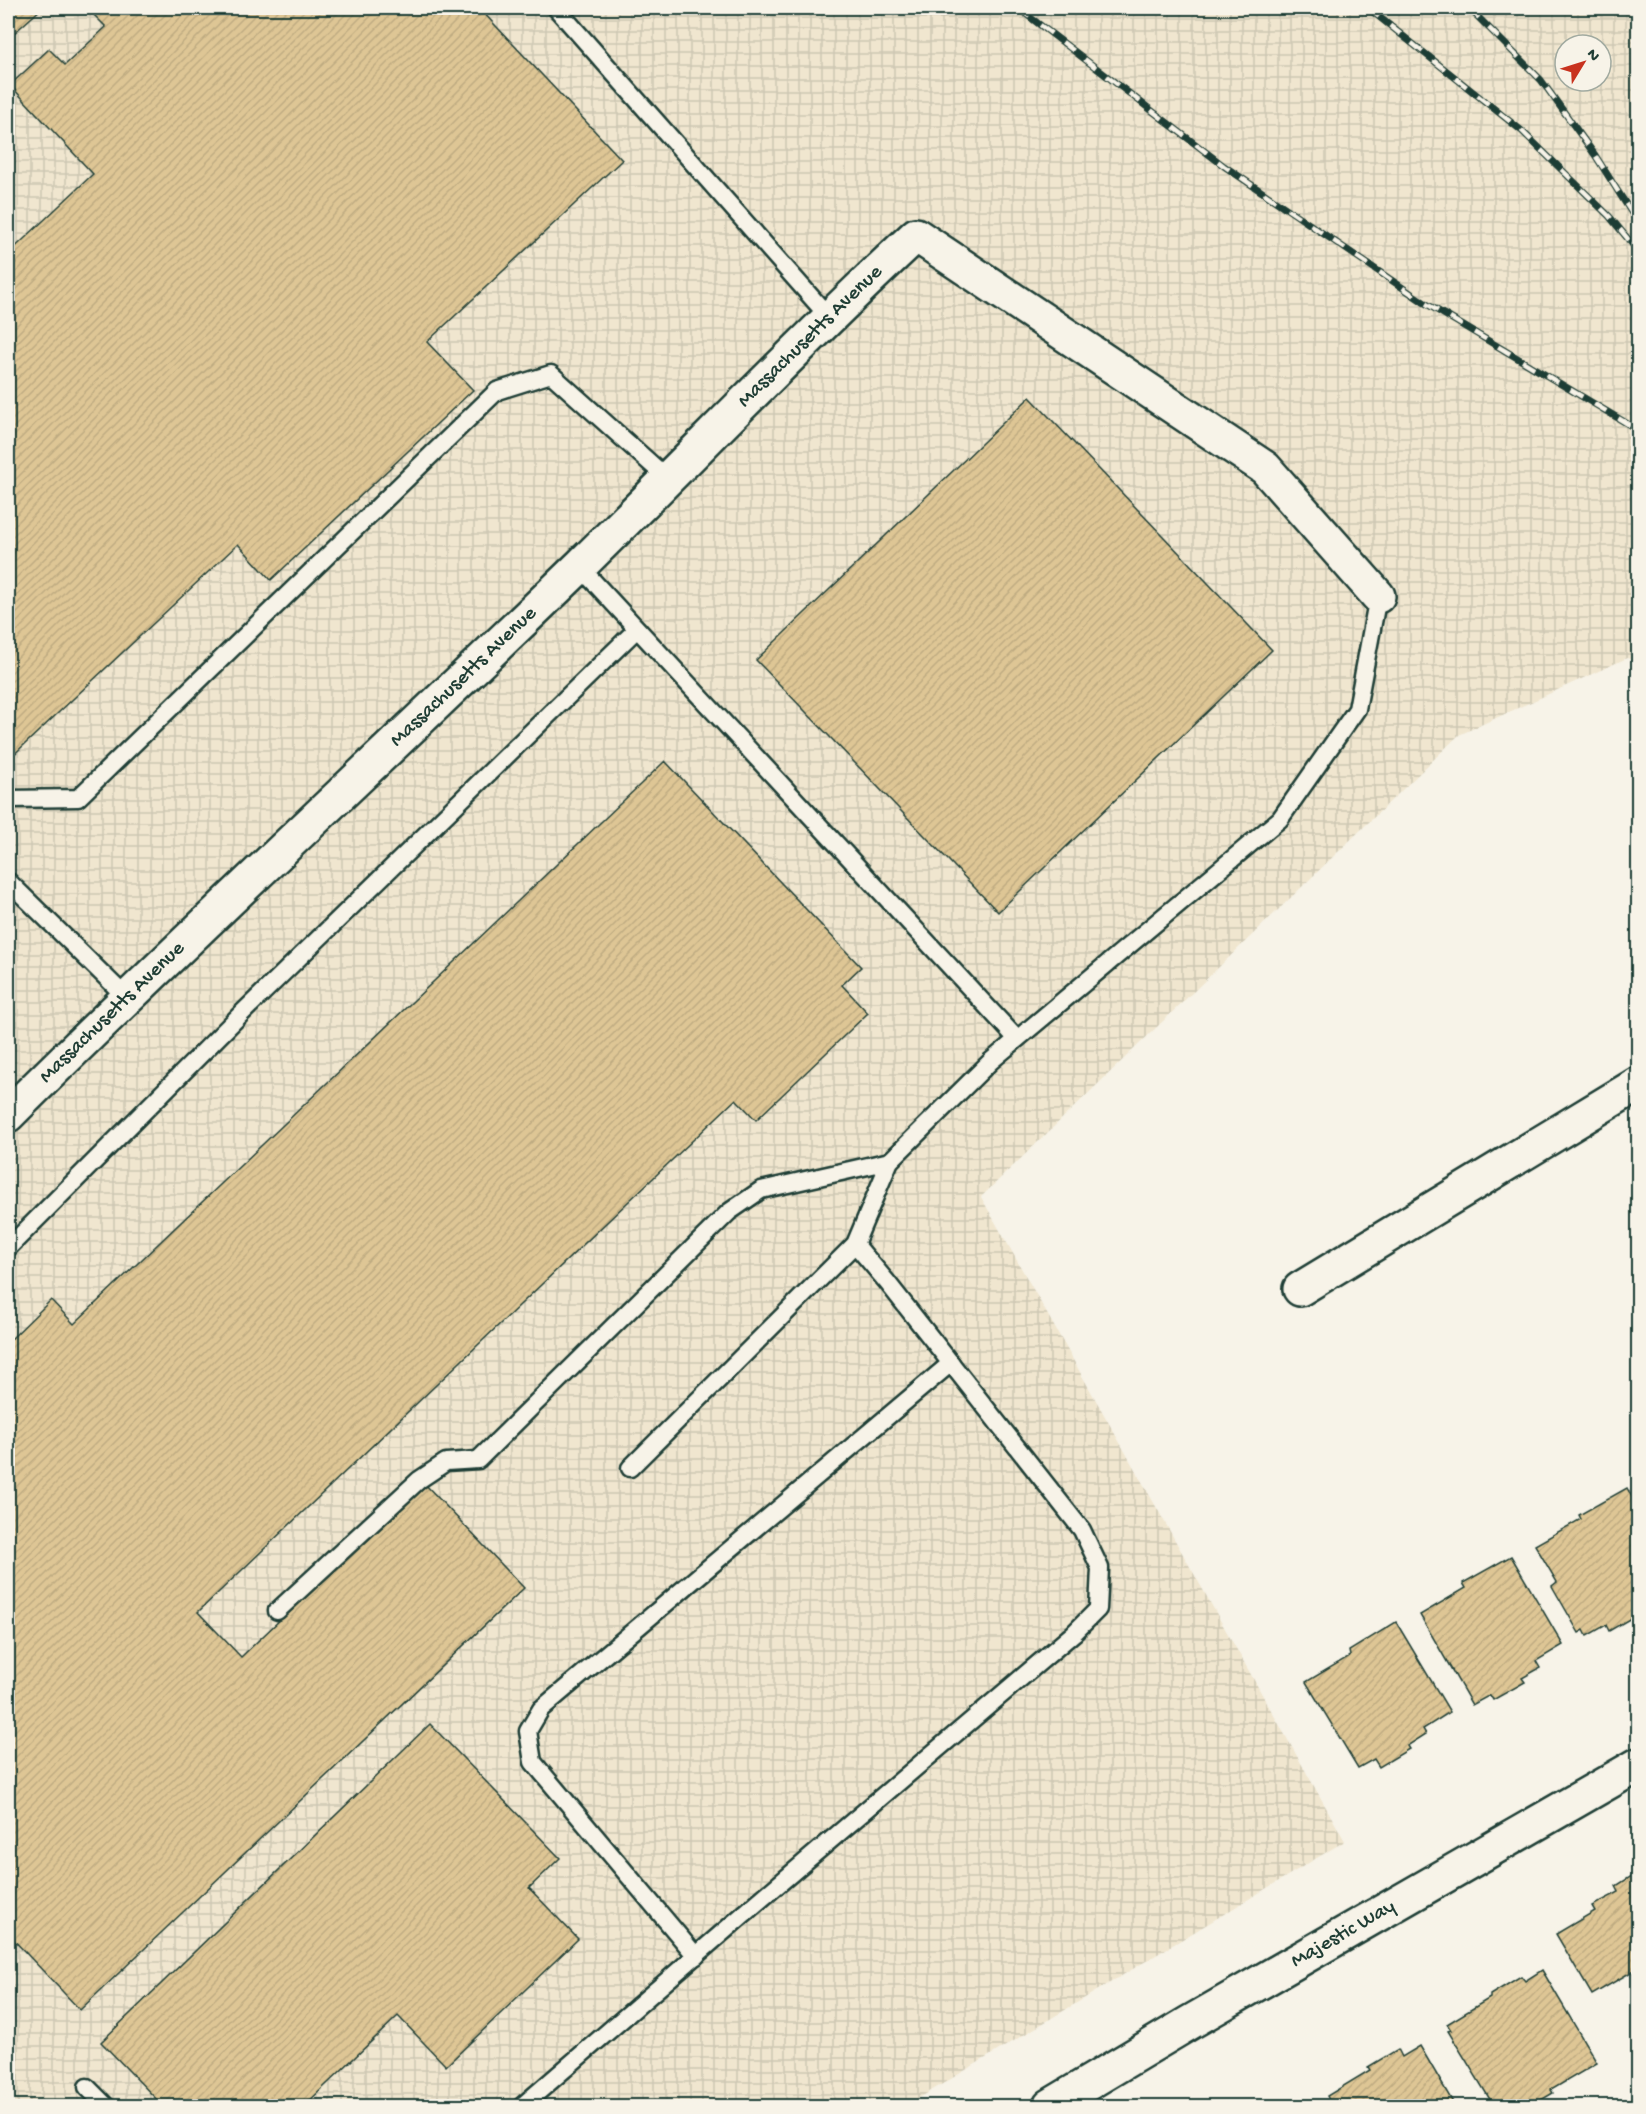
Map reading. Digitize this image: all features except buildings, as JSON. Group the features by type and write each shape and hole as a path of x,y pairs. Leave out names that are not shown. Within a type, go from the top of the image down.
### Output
{"street":[{"name":"Massachusetts Avenue","path":"8,1115 126,997 579,566 828,316 915,235 1264,468 1378,596"},
{"path":"1300,1289 1638,1084"},
{"name":"Majestic Way","path":"1050,2106 1638,1764"}],"lane":[{"path":"556,8 828,316"},
{"path":"8,799 78,798 497,391 550,374 668,479"},
{"path":"579,566 1017,1039"},
{"path":"630,1468 855,1245 890,1161 991,1061 1280,819 1357,709 1378,596"},
{"path":"8,1248 239,1016 637,629"},
{"path":"8,881 126,997"},
{"path":"277,1611 419,1480 446,1462 478,1460 729,1212 761,1190 890,1161"},
{"path":"522,2106 1098,1610 1100,1568 1082,1530 855,1245"},
{"path":"696,1956 533,1762 528,1731 541,1709 951,1363"},
{"path":"87,2086 106,2106"}],"shaded area":[{"path":"8,8 1638,8 1638,662 1627,658 1459,735 981,1197 1345,1841 906,2106 8,2106"}],"railway":[{"path":"1018,8 1224,166 1425,303 1638,430"},
{"path":"1368,8 1522,131 1609,216 1638,251"},
{"path":"1469,8 1541,80 1595,155 1638,223"}]}
